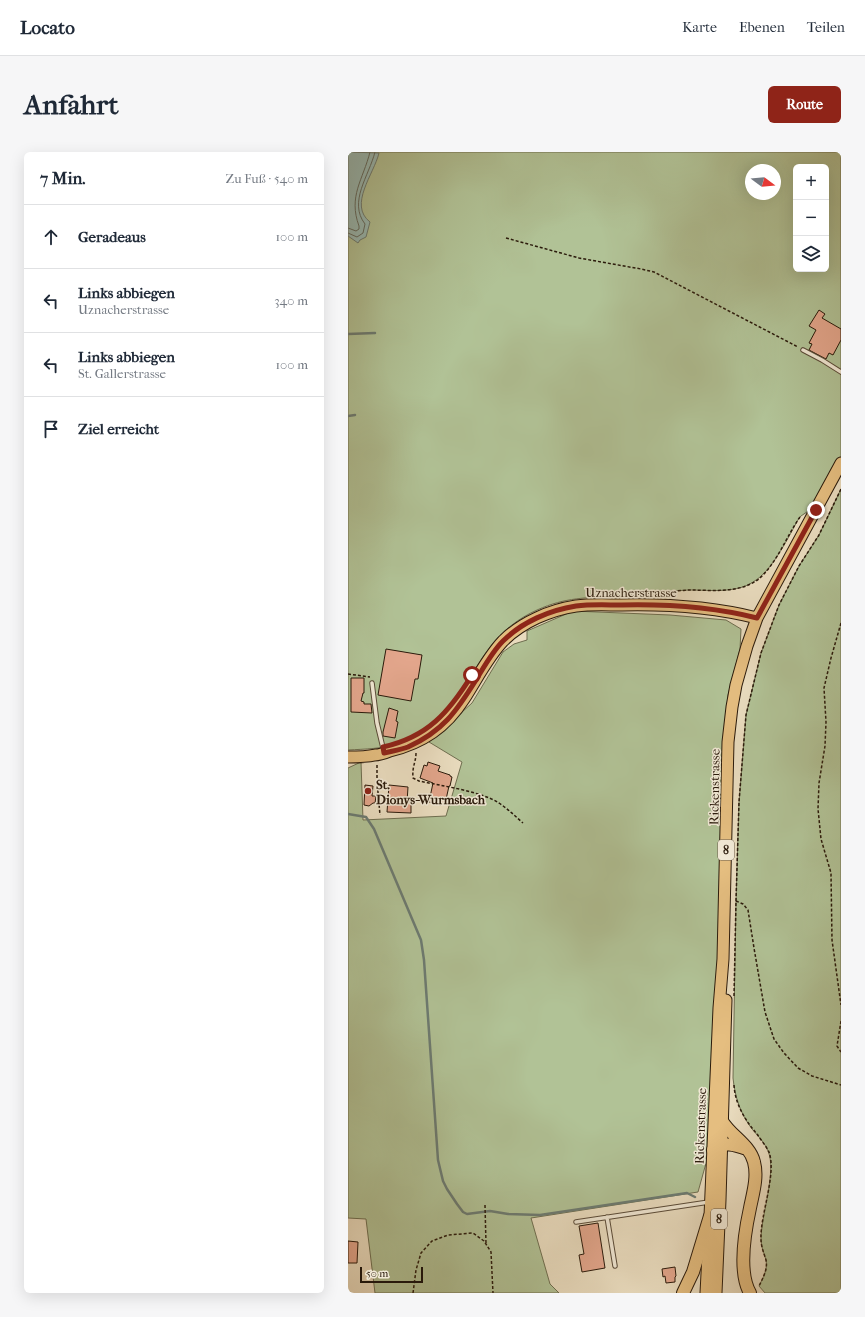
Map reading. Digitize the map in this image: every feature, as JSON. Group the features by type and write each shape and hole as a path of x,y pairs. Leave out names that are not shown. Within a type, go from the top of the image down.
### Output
{"highway":[{"path":"722,1121 728,1130 739,1139 748,1150 754,1162 756,1178 745,1236 744,1255 745,1277 755,1290"},
{"path":"717,1147 736,1145 748,1150"},
{"path":"683,1293 693,1272 710,1216"}],"main road":[{"name":"8","path":"757,618 841,463"},
{"name":"Uznacherstrasse","path":"349,758 380,754 406,747 428,736 445,724 464,700 488,661 504,641 519,628 553,612 576,606 671,605 736,613 757,618"},
{"name":"Rickenstrasse","path":"716,1293 719,1008 723,959 731,900 728,742 736,685 757,618"},
{"name":"Rickenstrasse","path":"706,1293 711,1202 717,1147 722,1121 726,982 723,959"}],"lane":[{"path":"803,350 841,372"},
{"path":"372,683 380,754"},
{"path":"576,1222 711,1202"},
{"path":"607,1217 615,1266"}],"path":[{"path":"506,238 579,258 654,272 803,350"},
{"path":"734,1001 731,900 742,750 746,715 752,686 761,653 779,605 799,566 819,535 841,489"},
{"path":"635,594 729,590 743,587 752,583 760,578 770,566 784,546 801,516"},
{"path":"841,623 824,688 826,722 825,746 819,783 818,809 821,839 831,874 832,940 841,1005"},
{"path":"348,674 370,677 372,683"},
{"path":"415,743 416,757 412,769 413,778 419,781 468,792 498,802 523,823"},
{"path":"380,754 377,781 380,815"},
{"path":"731,900 743,904 748,910 765,1012 774,1040 798,1068 812,1076 841,1085"},
{"path":"841,1021 838,1046 841,1052"},
{"path":"734,1084 737,1102 742,1113 768,1151 771,1166 761,1230 761,1241 766,1261 766,1268 764,1277 755,1290"},
{"path":"485,1205 486,1244"},
{"path":"413,1293 416,1270 421,1253 432,1241 448,1235 472,1233 484,1241 491,1252 493,1293"}],"green space":[{"path":"348,152 841,152 841,463 820,503 799,518 780,552 768,568 762,575 749,584 733,589 715,591 680,590 567,600 547,606 524,617 505,630 490,647 461,693 449,709 434,723 426,729 399,743 374,748 348,750"},
{"path":"841,489 841,1293 765,1293 759,1286 766,1267 766,1260 761,1239 770,1182 770,1160 765,1145 752,1129 741,1111 735,1092 733,1078 739,802 746,715 761,653 779,605 799,566 819,535"},
{"path":"573,611 670,615 726,620 741,629 740,649 728,695 722,778 719,944 708,1156 698,1192 531,1218 550,1284 559,1293 375,1293 366,1219 348,1218 348,768 361,762 363,820 446,816 462,762 429,742 472,703 503,652 514,644 527,640 527,631"}],"water":[{"path":"348,152 379,153 364,189 362,198 361,207 364,215 370,222 366,237 358,243 348,236"}],"building":[{"path":"819,310 825,314 822,318 841,329 841,340 833,355 829,353 826,359 809,350 812,344 809,343 816,330 809,326"},
{"path":"386,649 422,655 418,679 415,679 411,701 378,695"},
{"path":"351,678 364,678 364,693 361,701 364,702 364,704 371,704 372,713 351,712"},
{"path":"389,708 398,711 396,721 398,722 395,738 383,736"},
{"path":"428,762 440,766 438,771 452,777 445,804 441,803 441,805 429,802 433,783 420,778 424,765 427,766"},
{"name":"St. Dionys-Wurmsbach","path":"365,785 373,786 372,796 376,796 375,803 369,806 364,805"},
{"path":"389,785 408,787 407,802 411,802 411,813 387,812"},
{"path":"598,1223 605,1268 582,1272 579,1255 584,1254 579,1226"},
{"path":"348,1241 358,1242 357,1263 348,1263"},
{"path":"675,1267 675,1282 666,1283 665,1276 663,1277 662,1269"}],"waterway":[{"path":"348,334 375,333"},
{"path":"348,416 355,415"},
{"path":"348,814 366,817 374,829 421,940 424,960 438,1160 443,1181 463,1212 467,1214 490,1211 508,1214 540,1215 687,1193 695,1197"}],"place":[{"name":"St. Dionys-Wurmsbach","path":"368,791"}],"route":[{"path":"472,675 454,703 435,722 422,732 398,744 383,747 384,753 406,747 428,736 445,724 464,700 488,661 504,641 519,628 553,612 576,606 633,604 671,605 711,609 757,618 816,510"}]}
